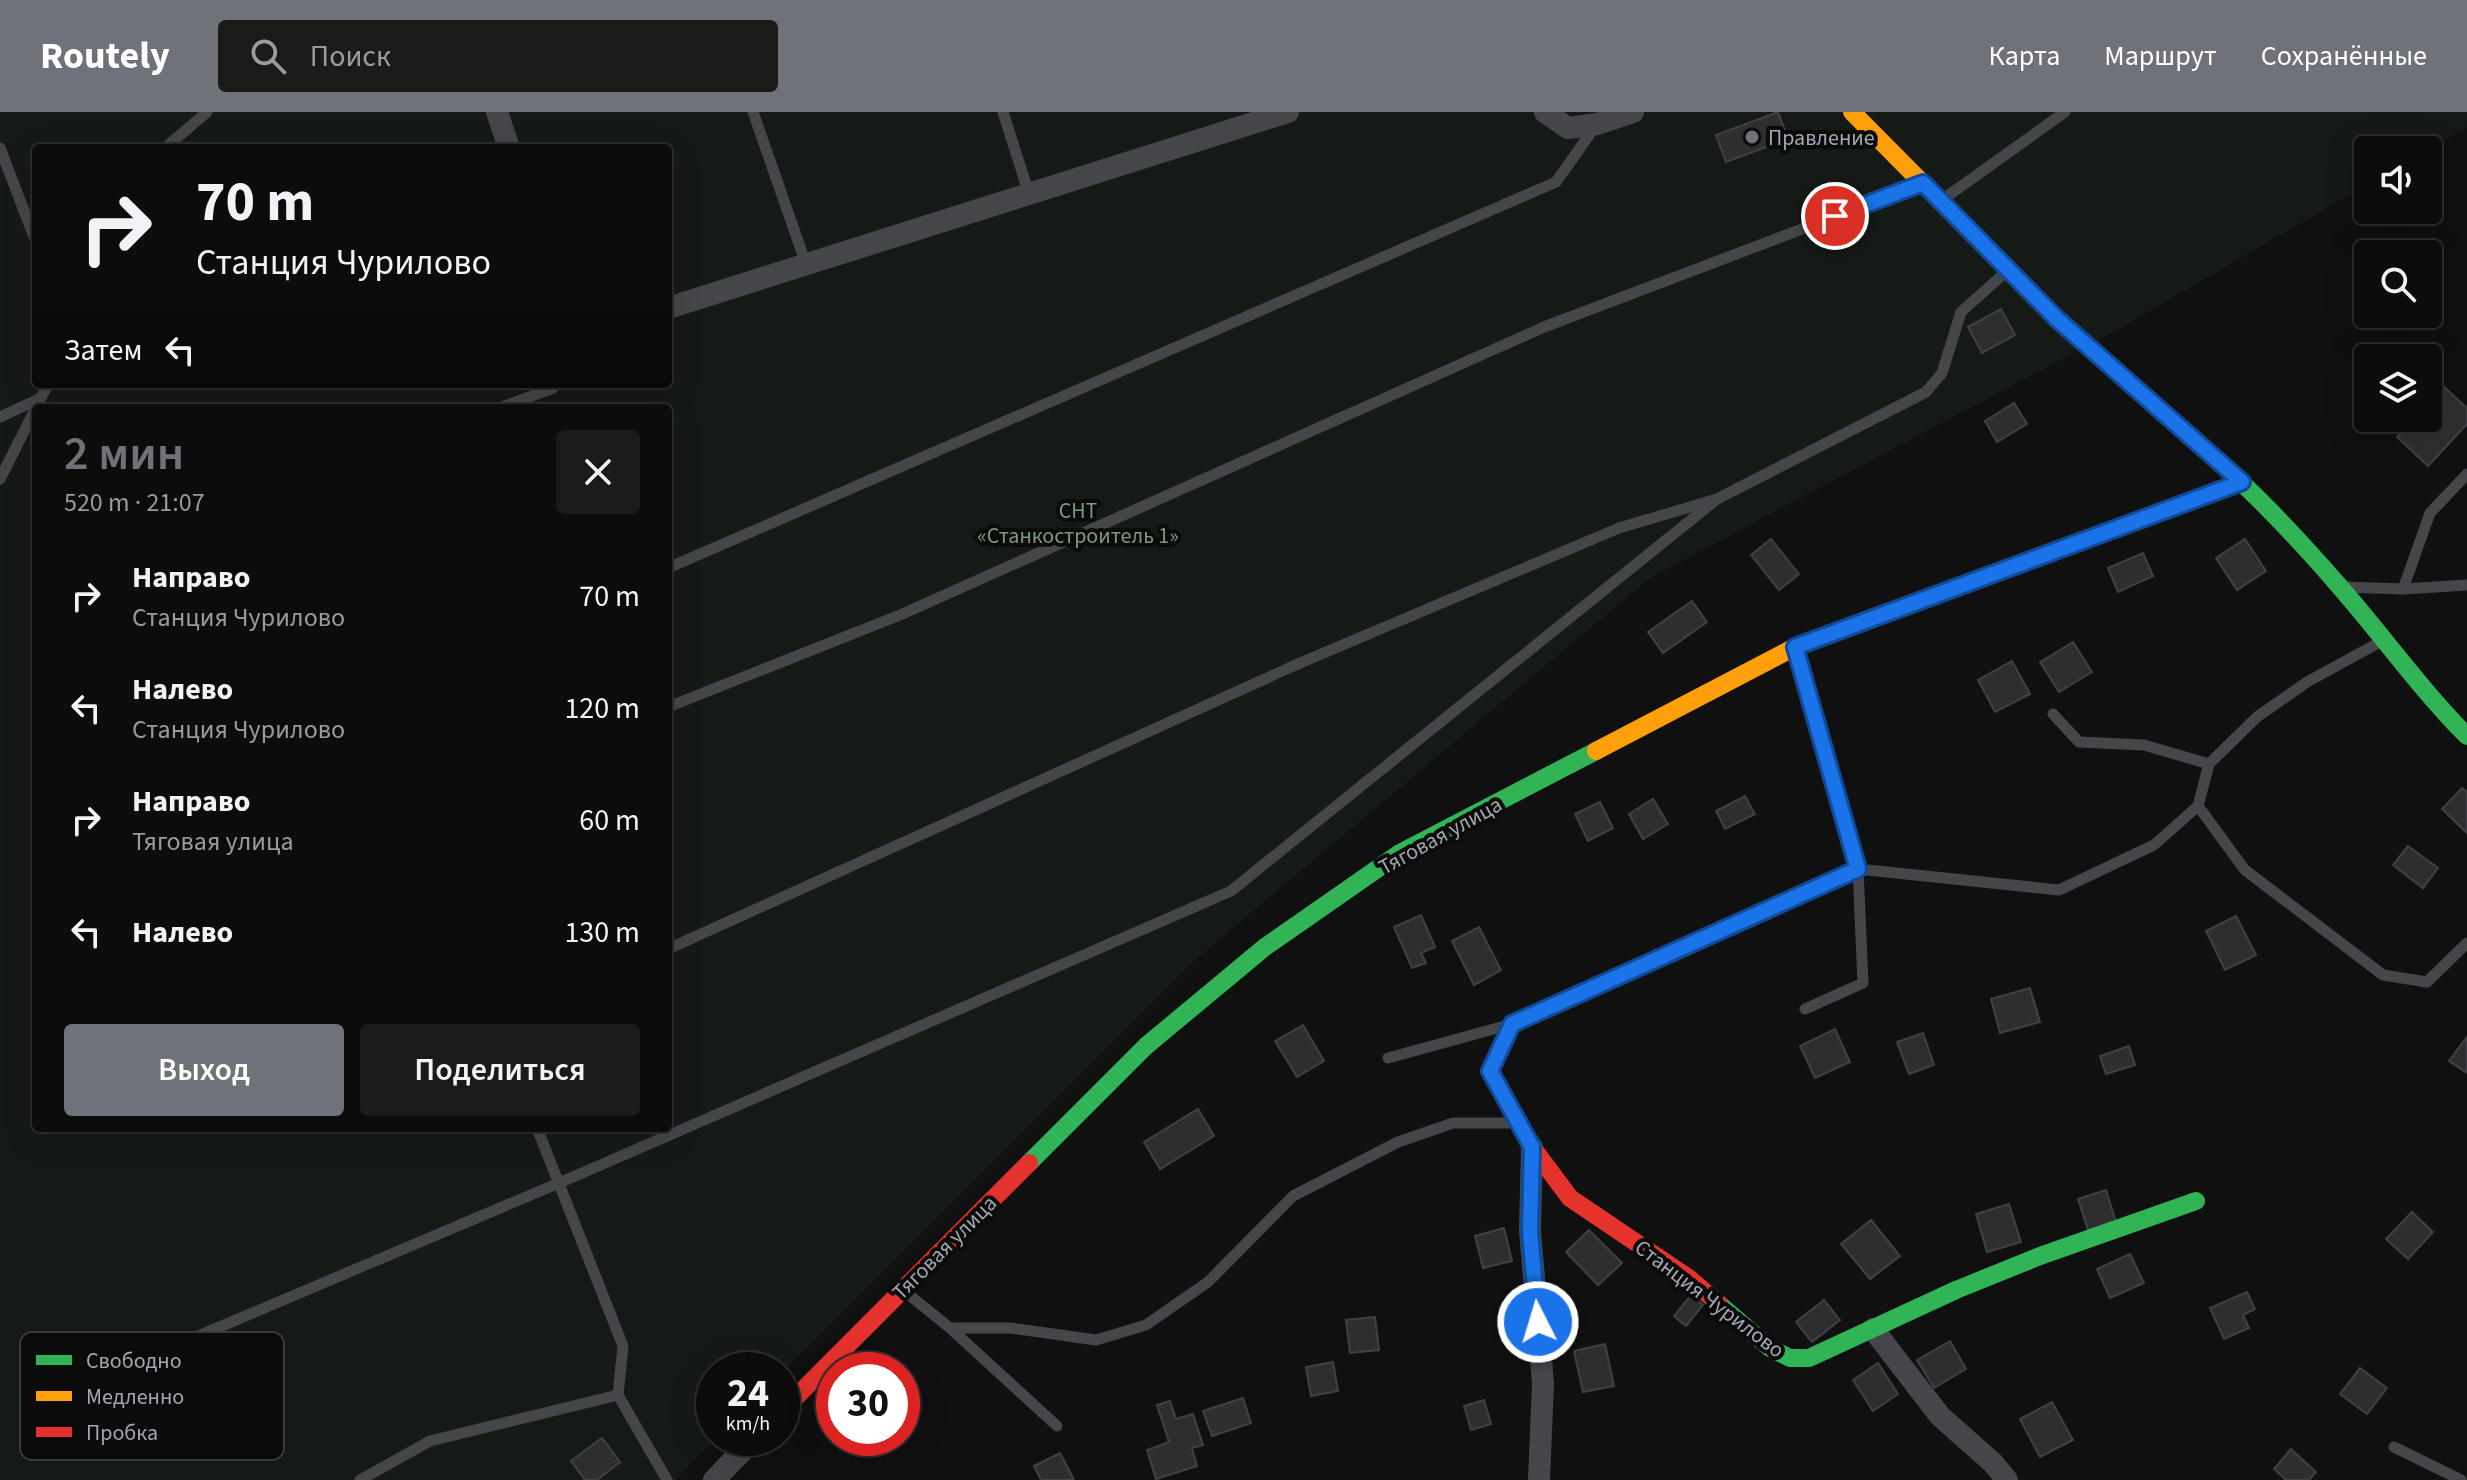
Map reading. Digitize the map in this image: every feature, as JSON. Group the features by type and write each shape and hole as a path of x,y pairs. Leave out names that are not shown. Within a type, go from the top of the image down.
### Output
{"street":[{"path":"497,112 508,144"},
{"path":"1545,112 1568,128 1597,124 1633,112"},
{"path":"1852,112 2057,319 2242,482 2340,587 2445,714 2467,736"},
{"path":"672,307 1273,114"},
{"name":"Тяговая улица","path":"800,1393 1146,1046 1265,947 1400,853 1795,647 2242,482"},
{"name":"Станция Чурилово","path":"1532,1147 1570,1198 1690,1279 1770,1348 1790,1358 1809,1358 1956,1290 2040,1256 2196,1201"},
{"name":"Станция Чурилово","path":"1532,1147 1530,1231 1543,1383 1539,1480"},
{"path":"1873,1329 1940,1416 1993,1463 2007,1480"},
{"path":"714,1480 737,1456"}],"lane":[{"path":"170,144 207,112"},
{"path":"753,112 806,264"},
{"path":"1003,112 1029,194"},
{"path":"1941,201 2065,112"},
{"path":"672,566 1556,182 1597,124"},
{"path":"0,148 32,232"},
{"path":"672,705 900,615 1544,327 1923,183"},
{"path":"672,947 1314,657 1619,528 1717,499 1926,392 1942,373 1961,312 2008,270"},
{"path":"38,404 46,388"},
{"path":"511,404 553,388"},
{"path":"0,417 41,398"},
{"path":"0,479 32,416"},
{"path":"2403,589 2430,513 2467,474"},
{"path":"208,1332 1231,891 1717,499"},
{"path":"2340,587 2403,589 2467,585"},
{"path":"1388,1058 1512,1024 1858,869 2059,890 2154,845 2198,806 2209,764 2257,717 2307,682 2386,639"},
{"path":"1795,647 1858,869 1863,983 1805,1009"},
{"path":"2053,714 2079,742 2144,745 2209,764"},
{"path":"2198,806 2245,870 2383,975 2427,982 2467,943"},
{"name":"Станция Чурилово","path":"1512,1024 1490,1071 1532,1147"},
{"path":"950,1328 1011,1328 1096,1340 1146,1325 1208,1282 1293,1196 1398,1142 1453,1123 1520,1123"},
{"path":"539,1132 623,1346 618,1395 667,1480"},
{"path":"902,1289 950,1328 1057,1426"},
{"path":"360,1480 430,1441 618,1395"},
{"path":"2394,1447 2461,1480"}],"green space":[{"name":"СНТ «Станкостроитель 1»","path":"0,112 2467,112 2467,127 2442,141 2442,136 2354,136 2354,192 2117,330 1650,578 1195,960 800,1355 800,1352 696,1352 696,1456 699,1456 675,1480 0,1480"}],"building":[{"name":"Правление","path":"1778,112 1788,139 1726,162 1716,135"},
{"path":"2001,309 2015,335 1982,353 1968,327"},
{"path":"2442,387 2467,408 2467,424 2428,466 2397,437 2401,432 2442,432"},
{"path":"2014,403 2027,424 1997,442 1985,421"},
{"path":"1771,539 1799,574 1779,590 1751,555"},
{"path":"2245,539 2266,571 2237,590 2216,558"},
{"path":"2143,553 2153,576 2118,592 2108,568"},
{"path":"1692,601 1707,622 1663,653 1648,632"},
{"path":"2073,642 2092,672 2059,692 2040,662"},
{"path":"2012,661 2030,694 1995,712 1978,680"},
{"path":"2462,788 2467,792 2467,833 2442,809"},
{"path":"1745,796 1755,814 1725,829 1716,811"},
{"path":"1653,799 1668,824 1643,839 1629,814"},
{"path":"1600,802 1613,828 1588,841 1575,814"},
{"path":"2408,846 2438,868 2423,888 2393,865"},
{"path":"1421,915 1435,947 1421,953 1426,963 1412,968 1394,927"},
{"path":"2236,916 2256,955 2225,970 2206,931"},
{"path":"1479,927 1501,970 1474,985 1452,941"},
{"path":"2030,988 2040,1022 2000,1033 1991,999"},
{"path":"1303,1025 1324,1061 1297,1077 1275,1041"},
{"path":"1835,1029 1850,1062 1815,1078 1800,1046"},
{"path":"1923,1033 1934,1065 1909,1074 1897,1042"},
{"path":"2467,1037 2467,1073 2449,1061"},
{"path":"2129,1046 2135,1065 2106,1074 2100,1056"},
{"path":"1198,1109 1214,1136 1160,1169 1144,1142"},
{"path":"2106,1190 2116,1222 2088,1230 2078,1199"},
{"path":"2009,1204 2021,1242 1987,1252 1976,1214"},
{"path":"2412,1212 2433,1232 2408,1259 2386,1239"},
{"path":"1871,1220 1900,1256 1870,1279 1841,1244"},
{"path":"1504,1228 1512,1261 1483,1268 1475,1236"},
{"path":"1589,1230 1622,1263 1598,1285 1566,1252"},
{"path":"2130,1254 2144,1283 2110,1298 2097,1269"},
{"path":"2247,1292 2255,1309 2243,1315 2249,1328 2224,1339 2210,1308"},
{"path":"1691,1295 1703,1305 1686,1326 1674,1316"},
{"path":"1824,1300 1840,1320 1812,1342 1796,1322"},
{"path":"1375,1317 1379,1350 1350,1353 1346,1320"},
{"path":"1950,1341 1966,1369 1934,1388 1917,1360"},
{"path":"1605,1344 1614,1386 1583,1392 1574,1351"},
{"path":"1333,1362 1338,1391 1311,1396 1306,1367"},
{"path":"1878,1363 1898,1394 1873,1411 1853,1380"},
{"path":"2360,1368 2387,1388 2367,1414 2340,1394"},
{"path":"1243,1398 1251,1423 1212,1436 1203,1411"},
{"path":"1484,1400 1491,1424 1471,1430 1464,1406"},
{"path":"1170,1401 1176,1419 1193,1414 1203,1445 1192,1448 1197,1466 1156,1479 1147,1450 1169,1442 1157,1405"},
{"path":"2052,1402 2073,1440 2040,1457 2020,1419"},
{"path":"602,1438 620,1462 597,1480 585,1480 571,1461"},
{"path":"2291,1449 2316,1472 2309,1480 2286,1480 2274,1469"},
{"path":"1060,1453 1074,1480 1041,1480 1034,1466"}],"traffic: fast":[{"path":"2217,460 2311,554 2467,736"},
{"path":"1829,634 2242,482"},
{"path":"1029,1163 1146,1046 1265,947 1400,853 1596,751"},
{"path":"1719,1304 1770,1348 1790,1358 1809,1358 1956,1290 2040,1256 2196,1201"}],"traffic: slow":[{"path":"1852,112 2057,319 2217,460"},
{"path":"1596,751 1795,647 1829,634"}],"traffic: jam":[{"path":"1532,1147 1570,1198 1690,1279 1719,1304"},
{"path":"800,1393 1029,1163"}],"place":[{"name":"Правление","path":"1752,137"}],"route":[{"path":"1538,1322 1530,1231 1532,1147 1490,1071 1512,1024 1858,869 1795,647 2242,482 2057,319 1923,183 1835,216"}]}
